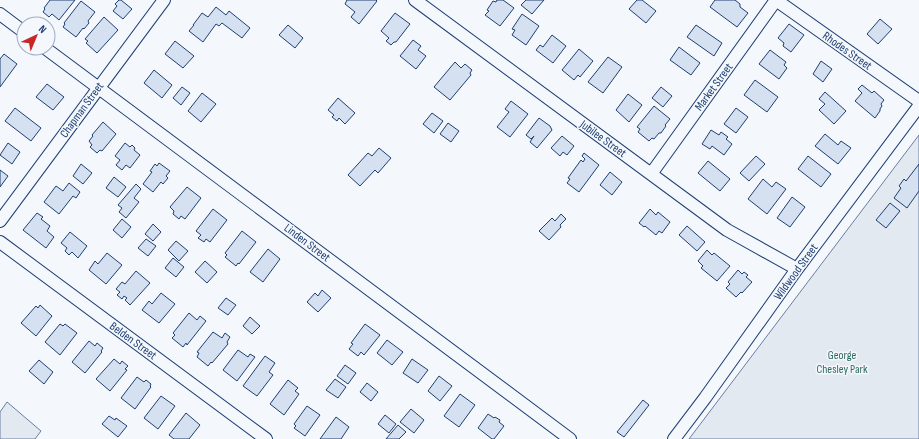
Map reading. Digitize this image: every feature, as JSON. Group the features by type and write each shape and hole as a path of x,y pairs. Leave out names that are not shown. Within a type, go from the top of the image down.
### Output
{"street":[{"name":"Chapman Street","path":"0,221 164,0"},
{"name":"Jubilee Street","path":"415,0 727,230 797,269"},
{"name":"Market Street","path":"651,174 776,0"},
{"name":"Rhodes Street","path":"776,0 919,101"},
{"path":"0,14 16,26"},
{"name":"Linden Street","path":"56,56 570,439"},
{"name":"Wildwood Street","path":"674,439 797,269 919,106"},
{"name":"Belden Street","path":"0,242 266,439"}],"green space":[{"name":"George Chesley Park","path":"919,135 919,439 689,439"},
{"path":"7,402 41,431 35,439 0,439 0,412"}],"building":[{"path":"50,0 75,0 59,20 52,14 48,16 43,12 45,9 44,8"},
{"path":"119,0 132,9 123,19 113,11 117,6 115,4"},
{"path":"347,0 377,1 359,24 351,17 355,12 345,4"},
{"path":"497,0 503,0 514,8 500,26 485,15 489,11 487,10 493,1 496,2"},
{"path":"526,0 544,0 532,14 521,5"},
{"path":"637,0 642,0 656,11 646,23 629,9"},
{"path":"715,0 735,0 740,4 740,7 748,13 737,27 710,7"},
{"path":"81,1 95,12 88,21 89,23 76,37 63,27 65,24 64,23"},
{"path":"216,7 226,15 229,11 250,28 242,38 222,23 219,26 216,24 203,42 189,31 202,13 208,17"},
{"path":"395,13 410,24 396,42 391,45 386,41 389,38 381,31"},
{"path":"522,14 539,26 526,45 512,35 515,30 512,29"},
{"path":"104,17 118,30 97,53 86,43 88,41 85,39"},
{"path":"880,19 892,29 878,44 867,34"},
{"path":"789,24 804,35 791,52 783,46 784,43 778,38"},
{"path":"288,25 303,38 295,48 279,35"},
{"path":"696,25 722,43 714,56 687,37"},
{"path":"552,35 566,46 553,63 536,50 540,45 543,47"},
{"path":"413,40 421,46 418,50 426,56 416,69 400,56"},
{"path":"175,41 194,56 183,68 165,54"},
{"path":"679,47 700,63 691,75 670,60"},
{"path":"579,49 593,61 580,77 578,75 574,80 562,70"},
{"path":"770,50 786,62 784,65 787,68 779,79 759,64"},
{"path":"4,54 17,64 0,87 0,59"},
{"path":"608,57 622,67 603,93 588,82"},
{"path":"821,61 832,69 823,82 813,74"},
{"path":"455,62 461,68 465,64 472,70 470,73 471,75 450,100 434,87"},
{"path":"154,70 172,85 162,98 144,83"},
{"path":"755,80 778,97 767,112 744,95"},
{"path":"47,84 64,97 53,110 36,97"},
{"path":"862,85 872,93 874,91 884,100 881,104 882,106 880,111 875,118 855,101 862,93 858,89"},
{"path":"182,87 190,93 181,105 173,98"},
{"path":"661,87 672,96 663,107 652,98"},
{"path":"825,92 846,111 834,124 819,110 825,104 819,99"},
{"path":"202,93 216,104 201,122 188,111"},
{"path":"628,94 642,105 629,122 616,110"},
{"path":"338,98 355,113 345,124 339,118 337,121 332,117 334,115 328,110"},
{"path":"511,101 528,114 510,137 497,127 509,112 505,109"},
{"path":"654,106 670,119 661,133 649,141 638,132 640,129 637,127"},
{"path":"15,108 41,128 31,141 5,121"},
{"path":"736,108 748,117 736,133 724,124"},
{"path":"432,113 443,121 434,133 423,124"},
{"path":"539,118 550,126 552,130 537,148 530,142 534,136 531,139 526,135"},
{"path":"103,122 116,134 102,151 100,150 97,153 90,147 92,145 89,141"},
{"path":"448,123 459,131 451,142 440,134"},
{"path":"711,130 719,135 721,132 728,137 726,139 732,144 724,155 712,146 710,149 702,144"},
{"path":"825,134 838,145 841,141 851,148 838,164 815,146"},
{"path":"562,136 574,146 567,155 563,152 560,156 551,148"},
{"path":"8,143 20,152 12,164 0,155"},
{"path":"125,143 130,147 132,145 135,148 134,150 140,155 130,168 126,165 122,170 116,165 120,160 115,156"},
{"path":"379,148 391,158 378,173 375,170 360,186 348,175 368,153 372,156"},
{"path":"584,153 599,165 579,192 567,183 570,179 568,178 581,160 583,162 585,159 582,156"},
{"path":"756,156 765,164 749,181 740,173"},
{"path":"808,156 831,174 821,187 798,169"},
{"path":"708,161 730,179 720,191 698,173"},
{"path":"159,163 170,171 166,176 168,178 163,184 161,182 153,192 143,184 152,172 150,171 155,164 157,166"},
{"path":"81,164 92,173 83,184 73,176"},
{"path":"919,164 919,191 907,208 894,198 901,188 899,186 904,179 906,181"},
{"path":"0,170 8,176 0,187"},
{"path":"610,172 622,182 612,195 600,185"},
{"path":"114,177 126,187 118,197 106,188"},
{"path":"763,179 772,187 776,182 786,189 767,214 748,199"},
{"path":"69,183 80,192 76,198 73,196 59,214 44,202 56,186 63,191"},
{"path":"136,184 141,189 134,198 139,202 126,218 119,212 122,208 118,205"},
{"path":"187,187 201,198 185,219 181,216 179,219 173,214 174,211 170,207"},
{"path":"792,197 805,207 790,227 777,218"},
{"path":"890,203 900,211 886,228 876,220"},
{"path":"213,209 227,220 210,242 206,239 204,242 198,238 201,235 196,231"},
{"path":"650,209 656,215 658,212 670,222 662,233 659,231 656,235 639,223"},
{"path":"37,213 43,217 41,219 50,226 47,231 54,237 46,248 23,230"},
{"path":"561,214 566,219 549,240 539,231 552,218 555,221"},
{"path":"122,219 131,227 122,238 113,230"},
{"path":"153,224 161,232 153,241 145,234"},
{"path":"687,226 705,242 697,251 679,235"},
{"path":"242,231 256,242 236,266 225,257 227,255 225,253"},
{"path":"70,232 87,246 78,258 72,252 69,255 65,251 67,248 61,243"},
{"path":"146,239 156,246 148,256 138,248"},
{"path":"176,241 188,251 179,261 168,250"},
{"path":"268,249 280,259 263,282 250,272"},
{"path":"707,250 712,255 714,253 730,266 717,281 701,268 703,266 698,261"},
{"path":"107,253 122,265 106,284 89,270 95,261 98,264"},
{"path":"173,258 184,267 176,277 165,268"},
{"path":"205,261 217,272 207,283 195,272"},
{"path":"738,270 742,274 744,272 748,275 746,277 752,282 736,297 726,288 730,284 728,282"},
{"path":"136,271 150,283 130,305 125,300 127,298 124,296 122,299 117,295 120,292 116,289 122,282 125,284"},
{"path":"322,290 331,298 318,312 307,302 315,293 318,296"},
{"path":"161,293 175,304 159,323 142,310 149,301 152,304"},
{"path":"226,298 236,305 228,315 218,308"},
{"path":"40,305 52,316 36,336 21,323 36,306 38,308"},
{"path":"189,313 197,320 200,316 206,321 187,345 186,343 183,347 172,338 175,335 173,333"},
{"path":"250,317 260,326 252,334 243,326"},
{"path":"60,324 63,326 65,324 77,333 60,355 45,342"},
{"path":"365,324 380,335 364,355 361,352 358,356 349,349 353,344 351,343"},
{"path":"213,332 222,338 225,333 230,337 227,342 228,344 208,366 197,357 199,353 197,352"},
{"path":"387,340 403,352 392,365 377,353"},
{"path":"89,341 95,346 97,343 103,348 101,351 102,352 85,373 72,362"},
{"path":"238,350 248,357 250,354 255,357 237,381 223,370"},
{"path":"265,356 275,363 269,372 273,375 257,396 243,386"},
{"path":"114,359 120,364 122,361 128,366 125,369 127,370 110,391 96,379"},
{"path":"412,359 428,370 418,383 403,373"},
{"path":"39,360 53,372 44,384 29,371"},
{"path":"345,365 356,373 348,384 337,376"},
{"path":"439,376 452,386 440,401 428,391"},
{"path":"137,377 144,382 146,380 151,384 151,387 135,409 121,398"},
{"path":"335,379 346,387 338,398 326,390"},
{"path":"288,380 298,388 295,391 299,394 284,415 270,404"},
{"path":"367,383 378,392 371,401 360,392"},
{"path":"460,394 475,405 459,427 444,416"},
{"path":"161,396 175,406 158,429 144,418"},
{"path":"643,400 649,405 624,437 617,432"},
{"path":"307,406 320,415 305,436 294,428 296,426 294,424"},
{"path":"411,409 424,420 414,433 400,422"},
{"path":"186,413 200,425 189,439 174,439 169,435"},
{"path":"488,414 500,420 499,422 504,426 494,439 478,428"},
{"path":"385,415 396,424 389,433 378,424"},
{"path":"109,416 115,420 116,418 127,426 118,437 102,424"},
{"path":"336,417 349,427 341,439 320,439"},
{"path":"398,425 406,432 399,439 386,439"}]}
